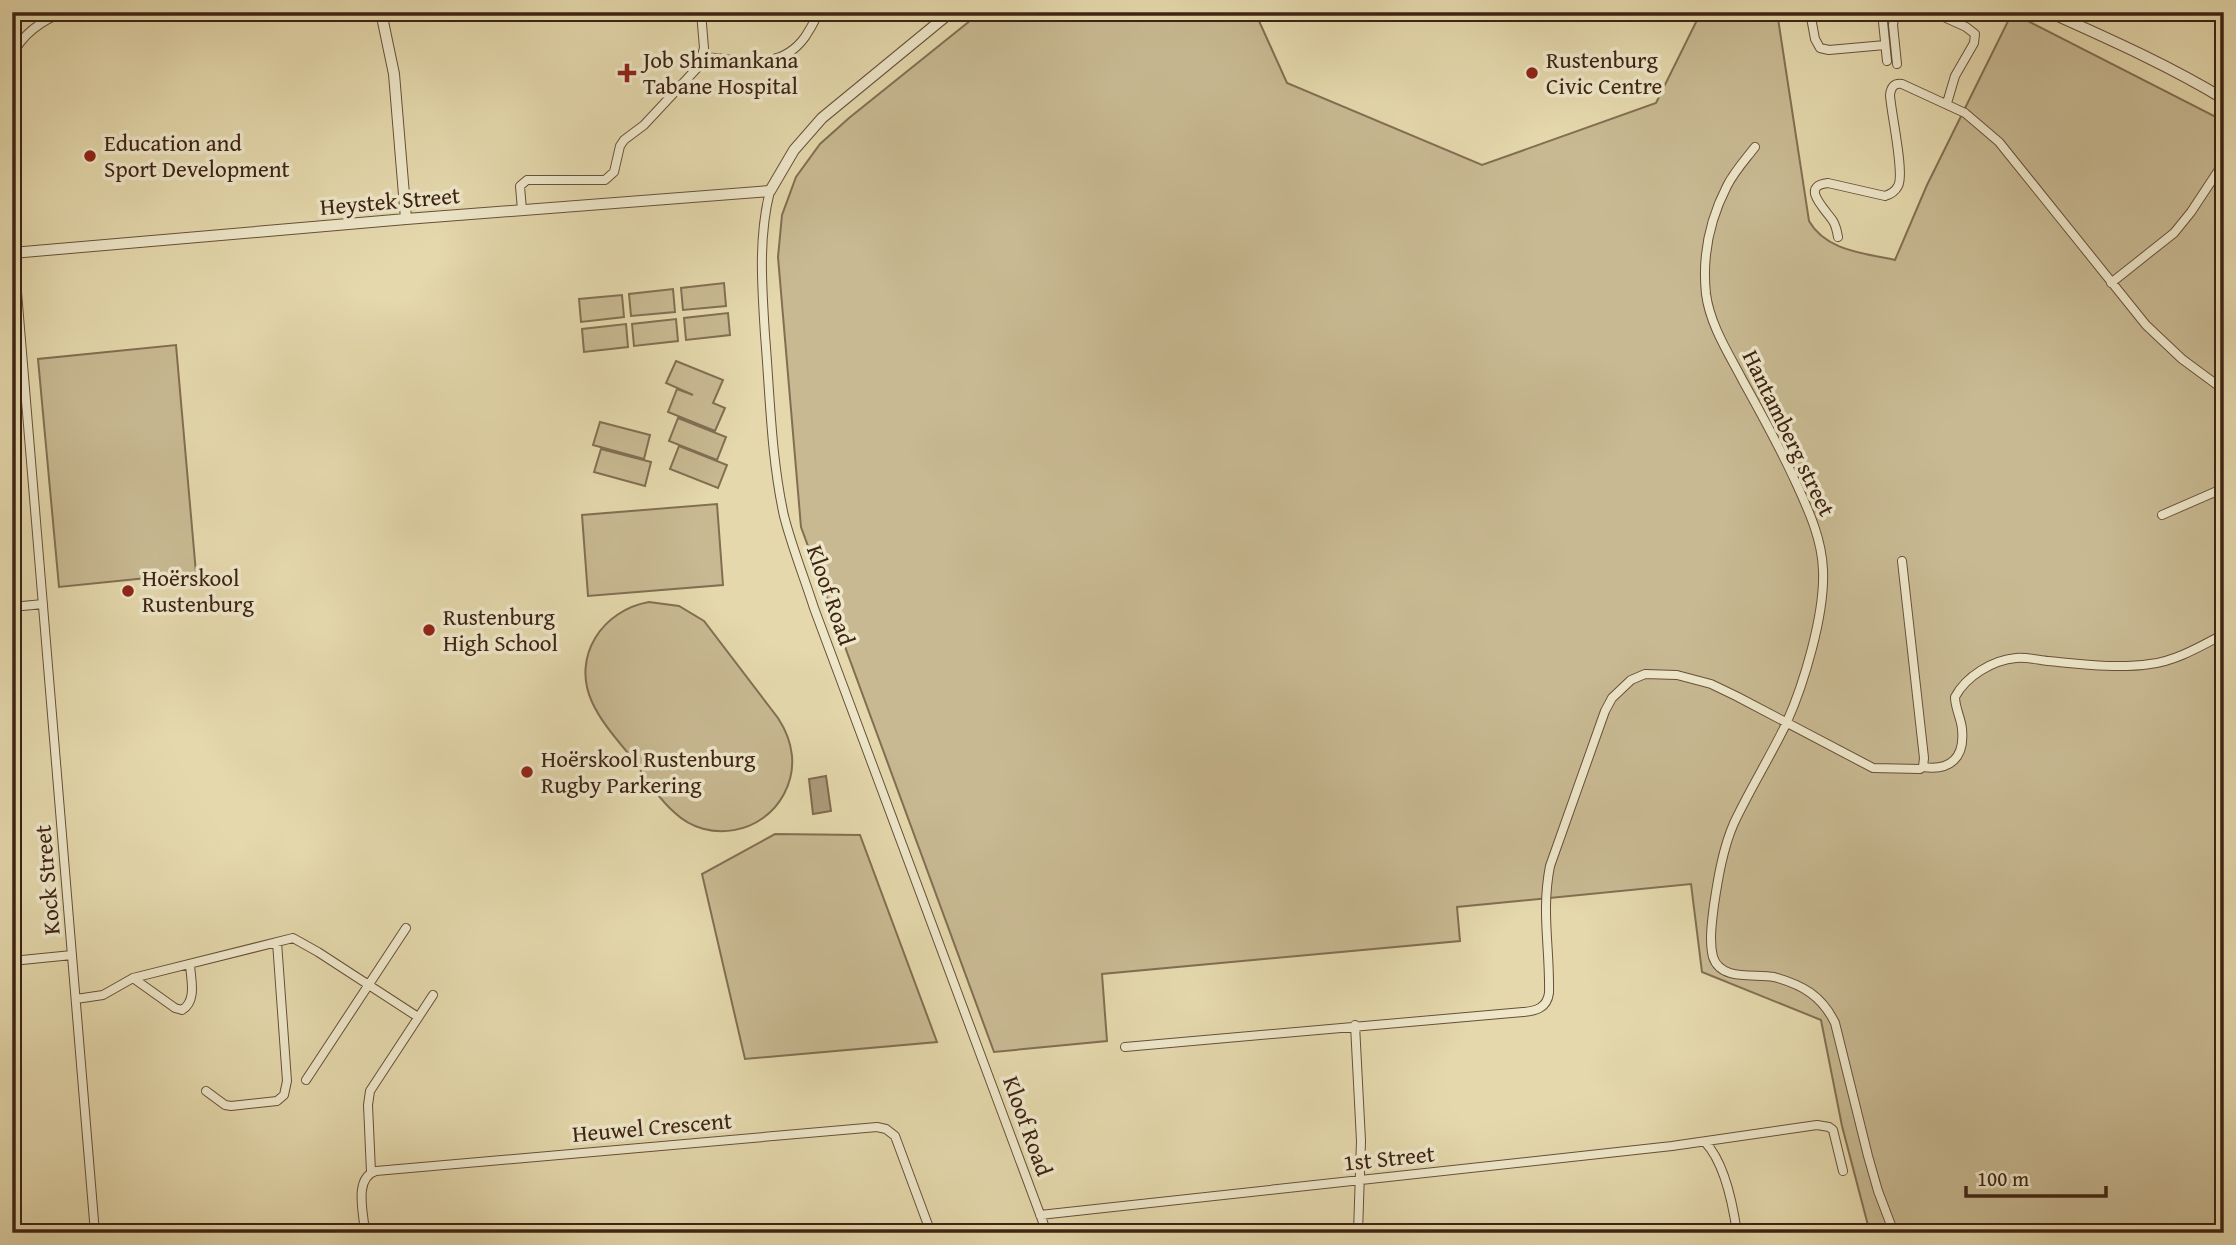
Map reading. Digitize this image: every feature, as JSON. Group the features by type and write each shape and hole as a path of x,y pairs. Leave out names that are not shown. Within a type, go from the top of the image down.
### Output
{"street":[{"path":"12,55 31,31 44,21 64,12"},
{"path":"381,12 394,74 406,219"},
{"path":"522,210 520,186 527,180 598,180 610,177 624,140 644,125 699,66 703,57 701,12"},
{"path":"703,57 766,61 782,58 803,40 818,12"},
{"name":"Kloof Road","path":"951,12 822,118 794,150 770,191 763,229 763,288 769,394 784,515 795,554 1047,1233"},
{"path":"1810,12 1815,39 1820,48 1829,50 1885,45"},
{"path":"1882,12 1887,61"},
{"path":"1895,12 1893,25 1897,64"},
{"path":"1933,12 1975,34 1974,43 1955,76 1947,103"},
{"path":"2049,12 2148,56 2224,99"},
{"path":"1838,237 1832,218 1816,200 1817,188 1828,183 1885,196 1897,188 1900,173 1890,95 1893,86 1902,83 1965,113 1999,142 2146,325 2182,359 2224,390"},
{"path":"2211,91 2224,91"},
{"name":"Hantamberg street","path":"1755,147 1728,183 1715,212 1707,240 1706,295 1721,340 1785,458 1803,499 1816,530 1824,571 1816,630 1804,677 1786,723 1734,824 1721,866 1712,918 1711,945 1716,965 1723,971 1774,977 1799,986 1816,995 1825,1004 1835,1023 1878,1191 1894,1233"},
{"path":"2111,283 2174,233 2224,162"},
{"name":"Heystek Street","path":"13,252 770,191"},
{"name":"Kock Street","path":"12,232 95,1233"},
{"path":"2162,515 2224,488"},
{"path":"1902,561 1923,767"},
{"path":"12,607 43,604"},
{"path":"1125,1047 1355,1025 1533,1012 1545,1005 1549,993 1545,907 1550,866 1605,711 1612,698 1631,680 1645,674 1657,673 1702,681 1873,768 1920,769 1944,767 1955,760 1961,748 1962,730 1955,697 1961,686 1992,665 2021,657 2117,666 2150,664 2180,656 2224,634"},
{"path":"306,1080 406,928"},
{"path":"76,999 103,995 132,978 287,938 298,940 418,1017"},
{"path":"206,1091 225,1105 231,1106 277,1101 284,1095 287,1081 277,942"},
{"path":"12,961 72,955"},
{"path":"132,978 174,1008 182,1010 187,1007 192,993 190,965"},
{"path":"365,1233 362,1184 371,1172 368,1105 370,1091 433,995"},
{"path":"1355,1025 1361,1141 1358,1233"},
{"name":"1st Street","path":"1040,1215 1704,1142 1823,1125 1833,1130 1843,1171"},
{"name":"Heuwel Crescent","path":"371,1172 877,1127 886,1129 895,1136 931,1233"},
{"path":"1704,1142 1718,1161 1730,1196 1737,1233"}],"shaded area":[{"path":"981,12 1255,12 1287,83 1482,165 1656,103 1701,12 1777,12 1809,221 1825,239 1836,245 1895,260 1927,185 2012,13 2224,121 2224,1233 1870,1233 1842,1126 1821,1020 1702,972 1691,884 1457,907 1460,941 1102,974 1107,1041 994,1052 801,527 778,257 782,215 796,177 820,144"},
{"path":"724,283 726,306 683,310 681,288"},
{"path":"673,289 675,312 631,316 629,294"},
{"path":"622,295 624,317 581,322 579,299"},
{"path":"728,313 730,335 686,340 684,318"},
{"path":"676,319 678,341 634,346 632,324"},
{"path":"626,324 628,347 584,352 582,329"},
{"path":"176,345 196,573 59,587 38,359"},
{"path":"676,361 723,380 713,403 725,408 715,431 668,412 677,389 693,395 666,383"},
{"path":"678,418 726,437 717,460 669,441"},
{"path":"600,422 650,435 644,459 593,445"},
{"path":"679,446 727,465 718,488 670,469"},
{"path":"601,449 651,462 645,486 594,472"},
{"path":"717,504 723,585 588,596 582,515"},
{"path":"649,602 679,606 704,621 783,727 792,755 788,784 775,808 749,826 734,830 703,829 688,823 675,813 657,794 600,717 592,702 586,668 595,638 605,625 618,615"},
{"path":"826,776 831,811 813,814 809,779"},
{"path":"775,834 860,835 937,1042 745,1059 702,874"}],"place":[{"name":"Job Shimankana Tabane Hospital","path":"627,73"},
{"name":"Rustenburg Civic Centre","path":"1532,73"},
{"name":"Education and Sport Development","path":"90,156"},
{"name":"Hoërskool Rustenburg","path":"128,591"},
{"name":"Rustenburg High School","path":"429,630"},
{"name":"Hoërskool Rustenburg Rugby Parkering","path":"527,772"}]}
